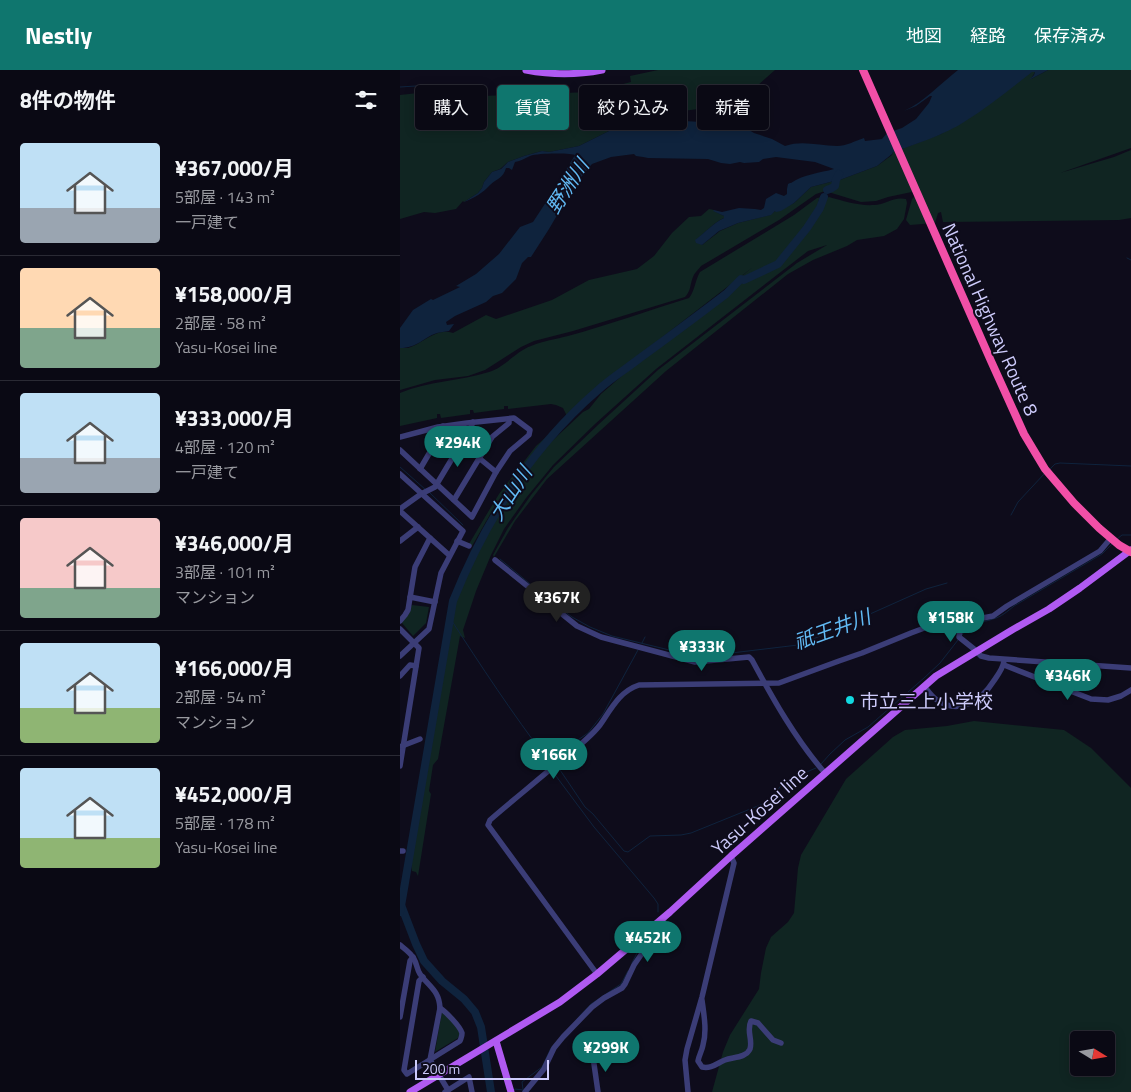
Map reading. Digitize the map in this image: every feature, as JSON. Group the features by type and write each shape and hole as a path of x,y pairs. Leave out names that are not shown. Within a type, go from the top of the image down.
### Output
{"highway":[{"name":"National Highway Route 8","path":"863,70 1024,434 1045,469 1083,516 1130,551"}],"main road":[{"path":"526,70 565,74 602,70"},
{"name":"Yasu-Kosei line","path":"410,1092 560,1002 664,917 936,676 1049,609 1130,551"},
{"path":"496,1041 511,1092"}],"street":[{"path":"400,437 443,426 514,418 530,430 529,435 510,451 496,472 472,517 400,450"},
{"path":"454,500 492,438 509,423 509,419"},
{"path":"449,555 400,510 421,494 435,487 473,422"},
{"path":"420,469 443,430 443,426"},
{"path":"479,458 496,472"},
{"path":"400,476 462,531 441,573 428,629 400,656"},
{"path":"400,541 418,527"},
{"path":"400,621 408,610 415,567 430,538"},
{"path":"596,974 488,825 490,820 585,740 600,725 624,692 639,685 779,684 862,654 943,621 993,616 1100,551 1111,538"},
{"path":"457,541 469,546"},
{"path":"495,560 577,626 601,637 695,662 749,657 798,738 825,773"},
{"path":"410,597 435,602"},
{"path":"962,620 959,637 981,656 1004,662 1090,699 1108,700 1121,696 1131,690"},
{"path":"400,628 419,648 400,766"},
{"path":"1004,662 1131,668"},
{"path":"924,686 936,700 945,705 954,707 964,706 983,695 990,687 1004,662"},
{"path":"400,676 410,666 416,666"},
{"path":"402,746 420,739"},
{"path":"688,1092 685,1060 687,1049 702,997 734,863 731,856"},
{"path":"525,1092 544,1069 554,1048 563,1037 592,1007 622,988 643,951 663,923 664,917"},
{"path":"400,945 410,953 420,974 434,990 439,1001 440,1008 430,1060 439,1074 446,1091 469,1077 472,1092"},
{"path":"400,1017 412,957"},
{"path":"423,977 419,981 404,1070 407,1074 460,1042 462,1037 460,1028 440,1008"},
{"path":"702,997 704,1040 698,1061 702,1067 708,1068 747,1053 751,1044 748,1026 752,1021 758,1023 773,1040 781,1043"},
{"path":"593,1057 598,1092"}],"green space":[{"path":"658,70 775,70 758,85 697,85 697,109 687,110 687,85 619,85 631,82 630,76"},
{"path":"1048,70 1131,70 1131,148 1060,173 1131,150 1131,218 1119,220 943,222 941,212 938,213 935,223 910,225 906,220 912,199 921,190 876,201 861,202 825,191 816,194 779,220 701,266 694,275 685,297 534,341 485,370 468,376 435,380 400,390 400,348 414,346 441,332 453,333 486,315 496,319 552,300 589,280 637,269 654,256 672,233 689,217 701,216 709,209 724,216 724,218 696,240 702,245 720,231 738,223 770,215 794,203 811,187 834,181 833,186 826,189 831,191 837,181 877,166 892,155 893,152 941,134 1032,71 1035,72 1031,79"},
{"path":"579,92 579,130 611,130 579,146 549,152 542,151 508,162 500,169 492,172 478,193 463,201 456,209 435,213 424,212 400,219 400,95 415,93 415,130 487,130 487,96 497,95 497,130 569,130 569,93"},
{"path":"822,197 818,201 819,204 824,205 829,197 862,205 878,205 902,198 906,199 907,203 904,219 897,229 884,236 857,240 813,260 788,274 666,371 547,479 515,521 494,557 493,555 508,528 531,495 554,467 599,424 658,370 797,263 827,245 808,251 656,369 553,465 504,529 476,591 463,630 465,638 460,636 438,759 433,765 429,791 431,794 418,876 416,872 412,871 409,846 438,668 447,622 468,562 483,531 503,499 531,463 550,443 583,412 589,409 601,394 663,340 753,267 643,352 541,447 517,474 492,511 472,546 469,544 499,494 536,446 565,420 566,414 563,408 551,404 508,409 508,406 504,406 504,409 474,413 473,410 470,410 470,414 441,418 440,414 437,414 437,418 400,426 400,393 422,386 489,372 536,344 599,327 689,298 700,272 794,215 817,198"},
{"path":"412,605 429,607 426,623 413,636 402,623"},
{"path":"974,721 1064,730 1091,748 1131,788 1131,1092 712,1092 723,1052 730,1035 759,989 766,948 771,937 788,922 794,913 801,855 846,779 893,737 905,730"},
{"path":"442,1011 453,1021 460,1033 458,1038 435,1052"}],"water":[{"name":"野洲川","path":"958,70 1048,70 1029,80 1035,72 1032,72 957,126 930,139 893,152 877,166 837,181 831,191 829,189 834,184 834,181 811,187 794,203 781,211 775,211 771,215 738,223 719,231 702,245 696,243 695,240 712,225 724,218 724,216 714,210 722,212 739,208 761,210 764,208 766,199 776,193 784,196 787,194 788,184 807,176 834,169 815,162 776,157 763,159 759,162 730,164 708,159 648,158 634,154 611,157 592,164 564,198 561,204 563,205 531,257 528,257 522,263 516,279 502,293 446,322 447,325 454,324 449,331 432,335 416,345 400,348 400,328 413,310 431,299 433,300 460,287 456,286 476,274 499,254 520,227 533,222 575,155 540,154 515,162 512,170 506,168 505,172 493,183 475,197 464,202 478,193 492,172 501,169 508,162 542,151 549,152 579,146 611,130 687,130 687,121 697,122 697,130 749,130 785,146 805,143 840,146 864,138 865,141 882,139 887,133 902,128 916,119 929,103 932,96 904,111 925,98"}],"waterway":[{"path":"400,87 415,86"},
{"name":"大山川","path":"827,190 835,186 839,174"},
{"name":"大山川","path":"400,912 453,601 480,542 496,514 532,461 574,412 608,381 726,294 741,279 744,280 778,264 807,228 820,208 824,197"},
{"path":"1127,258 1131,260"},
{"name":"祇王井川","path":"1050,469 1055,464 1060,463 1131,466"},
{"name":"祇王井川","path":"400,467 426,490"},
{"name":"祇王井川","path":"1011,515 1018,502 1045,473"},
{"name":"祇王井川","path":"429,492 463,525"},
{"path":"1117,539 1122,535 1131,535"},
{"path":"962,635 972,625 1002,615 1102,554 1112,544"},
{"name":"祇王井川","path":"500,559 553,603 590,627 612,636 698,657 798,645 926,589 947,583"},
{"path":"450,618 521,724 547,759"},
{"name":"祇王井川","path":"642,643 645,637"},
{"path":"821,764 845,740 868,727 924,678 940,663 958,640"},
{"path":"547,758 552,758 588,733 603,714 638,650"},
{"path":"558,767 585,807 624,851 628,852 650,836 691,833 770,801 782,784 816,768"},
{"path":"553,772 594,827 654,898 658,904 658,912"},
{"path":"401,905 424,961 475,1012 481,1027 491,1092"},
{"path":"632,963 642,943 651,934"},
{"path":"577,1019 591,1004 621,984 628,971"},
{"path":"523,1089 522,1082 542,1067 551,1048"},
{"path":"514,1090 523,1090"}],"place":[{"name":"市立三上小学校","path":"850,700"}]}
